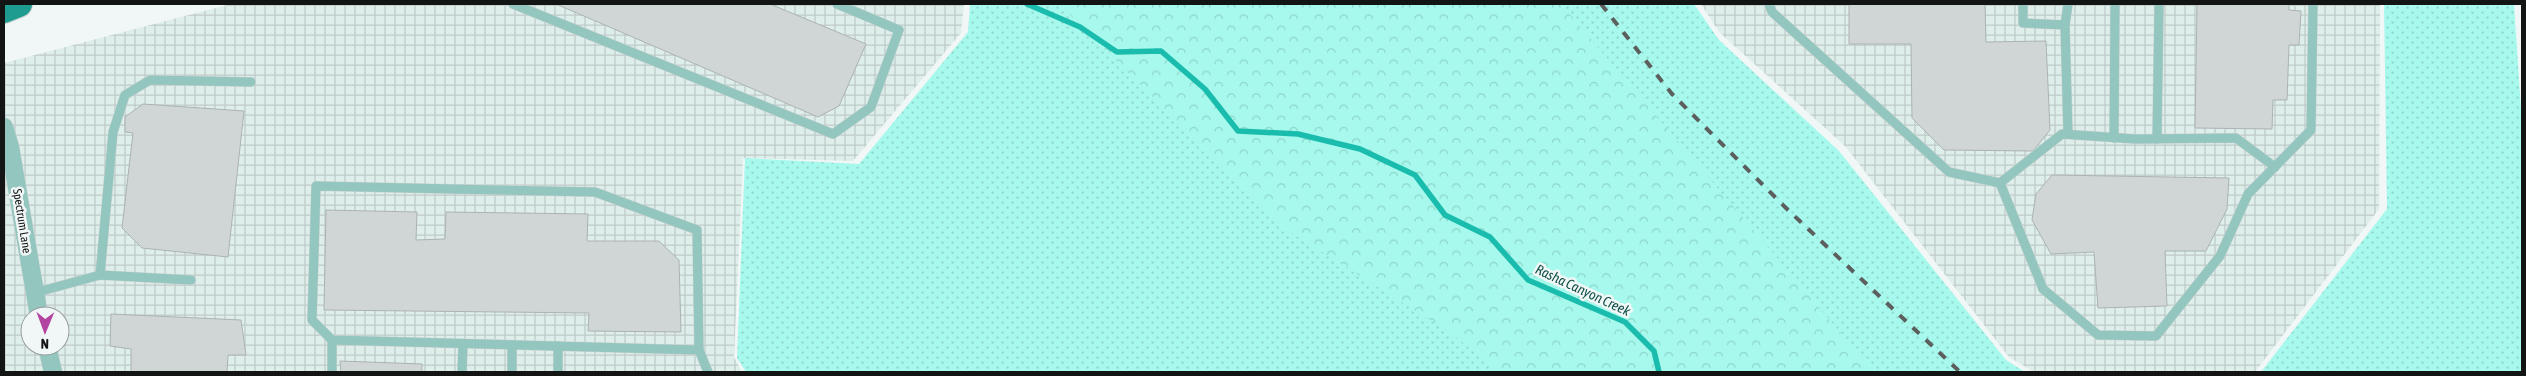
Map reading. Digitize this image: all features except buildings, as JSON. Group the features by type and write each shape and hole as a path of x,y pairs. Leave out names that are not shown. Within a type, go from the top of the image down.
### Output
{"main road":[{"path":"4,10 19,4"}],"street":[{"name":"Spectrum Lane","path":"4,127 10,147 37,306"},
{"path":"49,356 53,372"}],"lane":[{"path":"513,4 833,134 871,107 899,30 836,4"},
{"path":"1769,4 1772,12 1950,172 2000,183"},
{"path":"2023,4 2023,23 2065,25"},
{"path":"2068,4 2065,25 2068,134"},
{"path":"2114,4 2114,138"},
{"path":"2157,139 2159,4"},
{"path":"2000,183 2043,289 2098,335 2156,336 2220,256 2248,194 2311,130 2313,4"},
{"path":"100,274 113,132 126,95 150,80 252,82"},
{"path":"2000,183 2062,134 2157,139 2236,138 2275,167"},
{"path":"699,350 332,340 312,320 316,186 595,192 697,230 699,350 708,372"},
{"path":"34,293 100,274 191,280"},
{"path":"332,340 332,372"},
{"path":"462,372 463,344"},
{"path":"512,345 512,372"},
{"path":"558,346 558,372"}],"shaded area":[{"path":"231,4 964,4 961,33 853,161 743,158 734,357 742,372 4,372 4,63"},
{"path":"1701,4 2380,4 2379,209 2255,372 2034,372 2009,357 1845,146 1719,32"}],"green space":[{"path":"970,4 1694,4 1719,40 1839,151 2006,360 2025,372 746,372 737,358 745,158 859,164 968,32"},
{"path":"1059,4 1561,4 1874,372 1499,372 1451,333 1287,230"},
{"path":"2384,4 2514,4 2522,125 2522,372 2261,372 2387,209"}],"waterway":[{"name":"Rasha Canyon Creek","path":"1027,4 1080,27 1117,52 1161,51 1205,89 1238,131 1298,134 1360,149 1415,175 1445,215 1490,237 1528,280 1625,322 1654,351 1659,372"}],"railway":[{"path":"1601,4 1672,94 1788,210 1960,372"}]}
